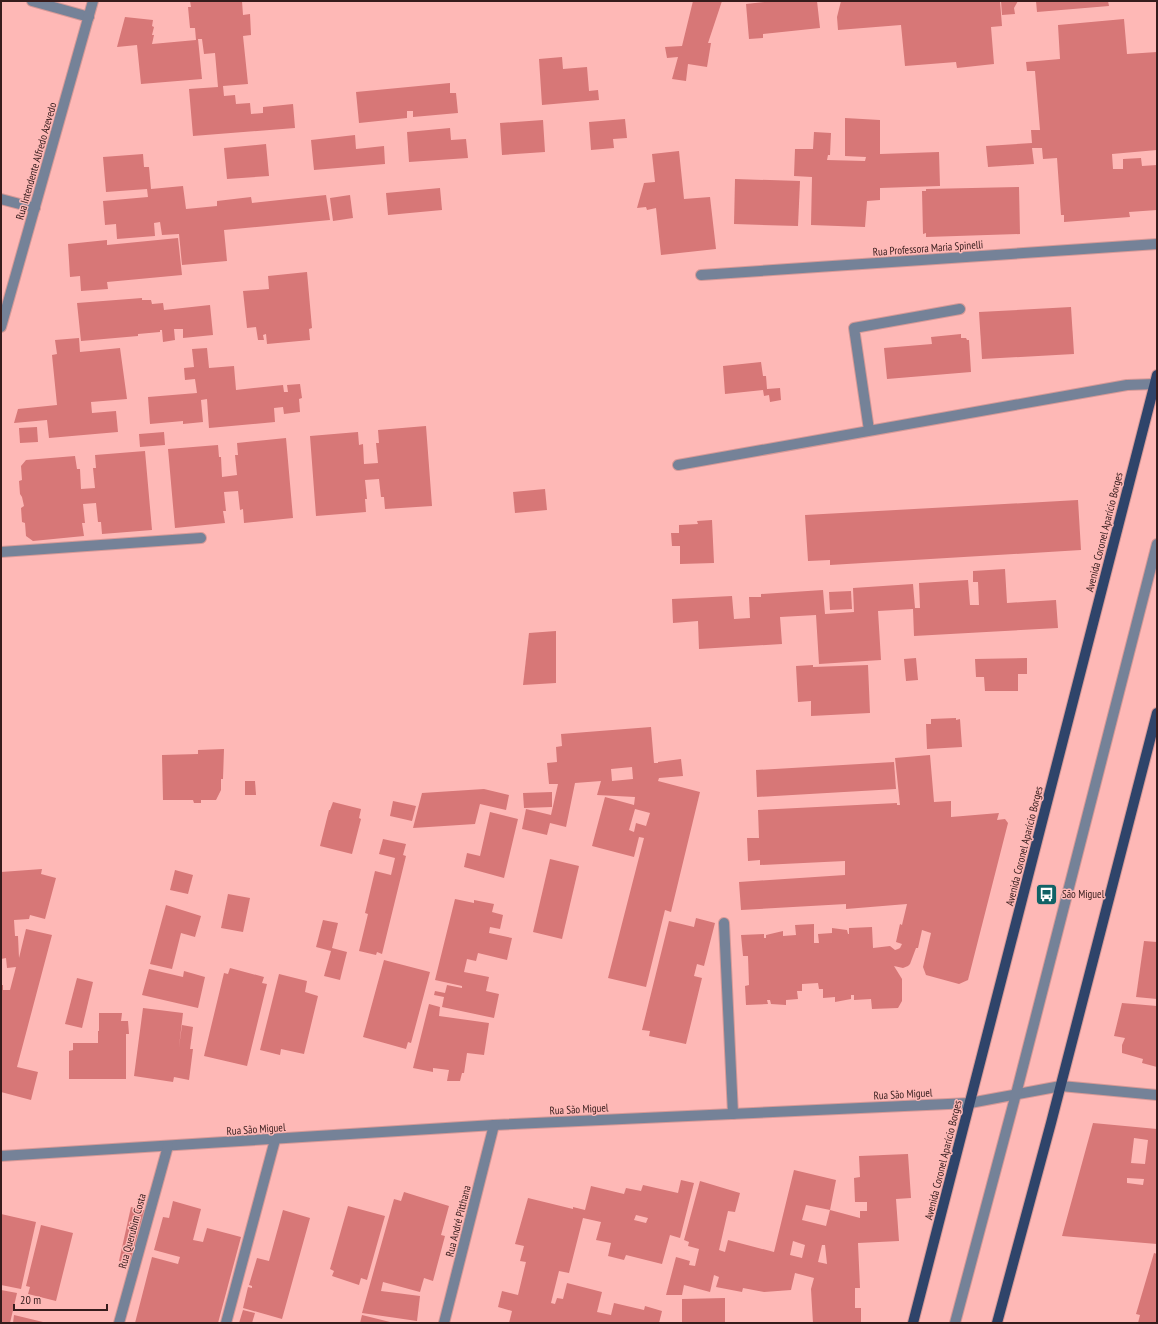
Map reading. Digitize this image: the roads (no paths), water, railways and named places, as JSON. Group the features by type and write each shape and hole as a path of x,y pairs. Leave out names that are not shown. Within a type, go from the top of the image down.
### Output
{"main road":[{"name":"Avenida Coronel Aparício Borges","path":"913,1323 1156,379"},
{"path":"997,1323 1061,1086 1157,713"}],"street":[{"path":"32,1 89,17"},
{"name":"Rua Intendente Alfredo Azevedo","path":"1,327 93,1"},
{"path":"1,199 35,208"},
{"name":"Rua Professora Maria Spinelli","path":"701,275 1157,244"},
{"path":"869,430 854,328 960,309"},
{"path":"678,465 869,430 1127,386 1156,379"},
{"path":"1,552 201,538"},
{"path":"955,1323 1016,1094 1157,544"},
{"path":"724,923 733,1114"},
{"name":"Rua São Miguel","path":"1,1156 275,1140 494,1125 970,1103 1061,1086 1157,1095"},
{"name":"Rua André Pitthana","path":"444,1323 494,1125"},
{"path":"226,1323 275,1140"},
{"name":"Rua Querubim Costa","path":"119,1323 168,1146"}],"place":[{"name":"São Miguel","path":"1046,894"}]}
